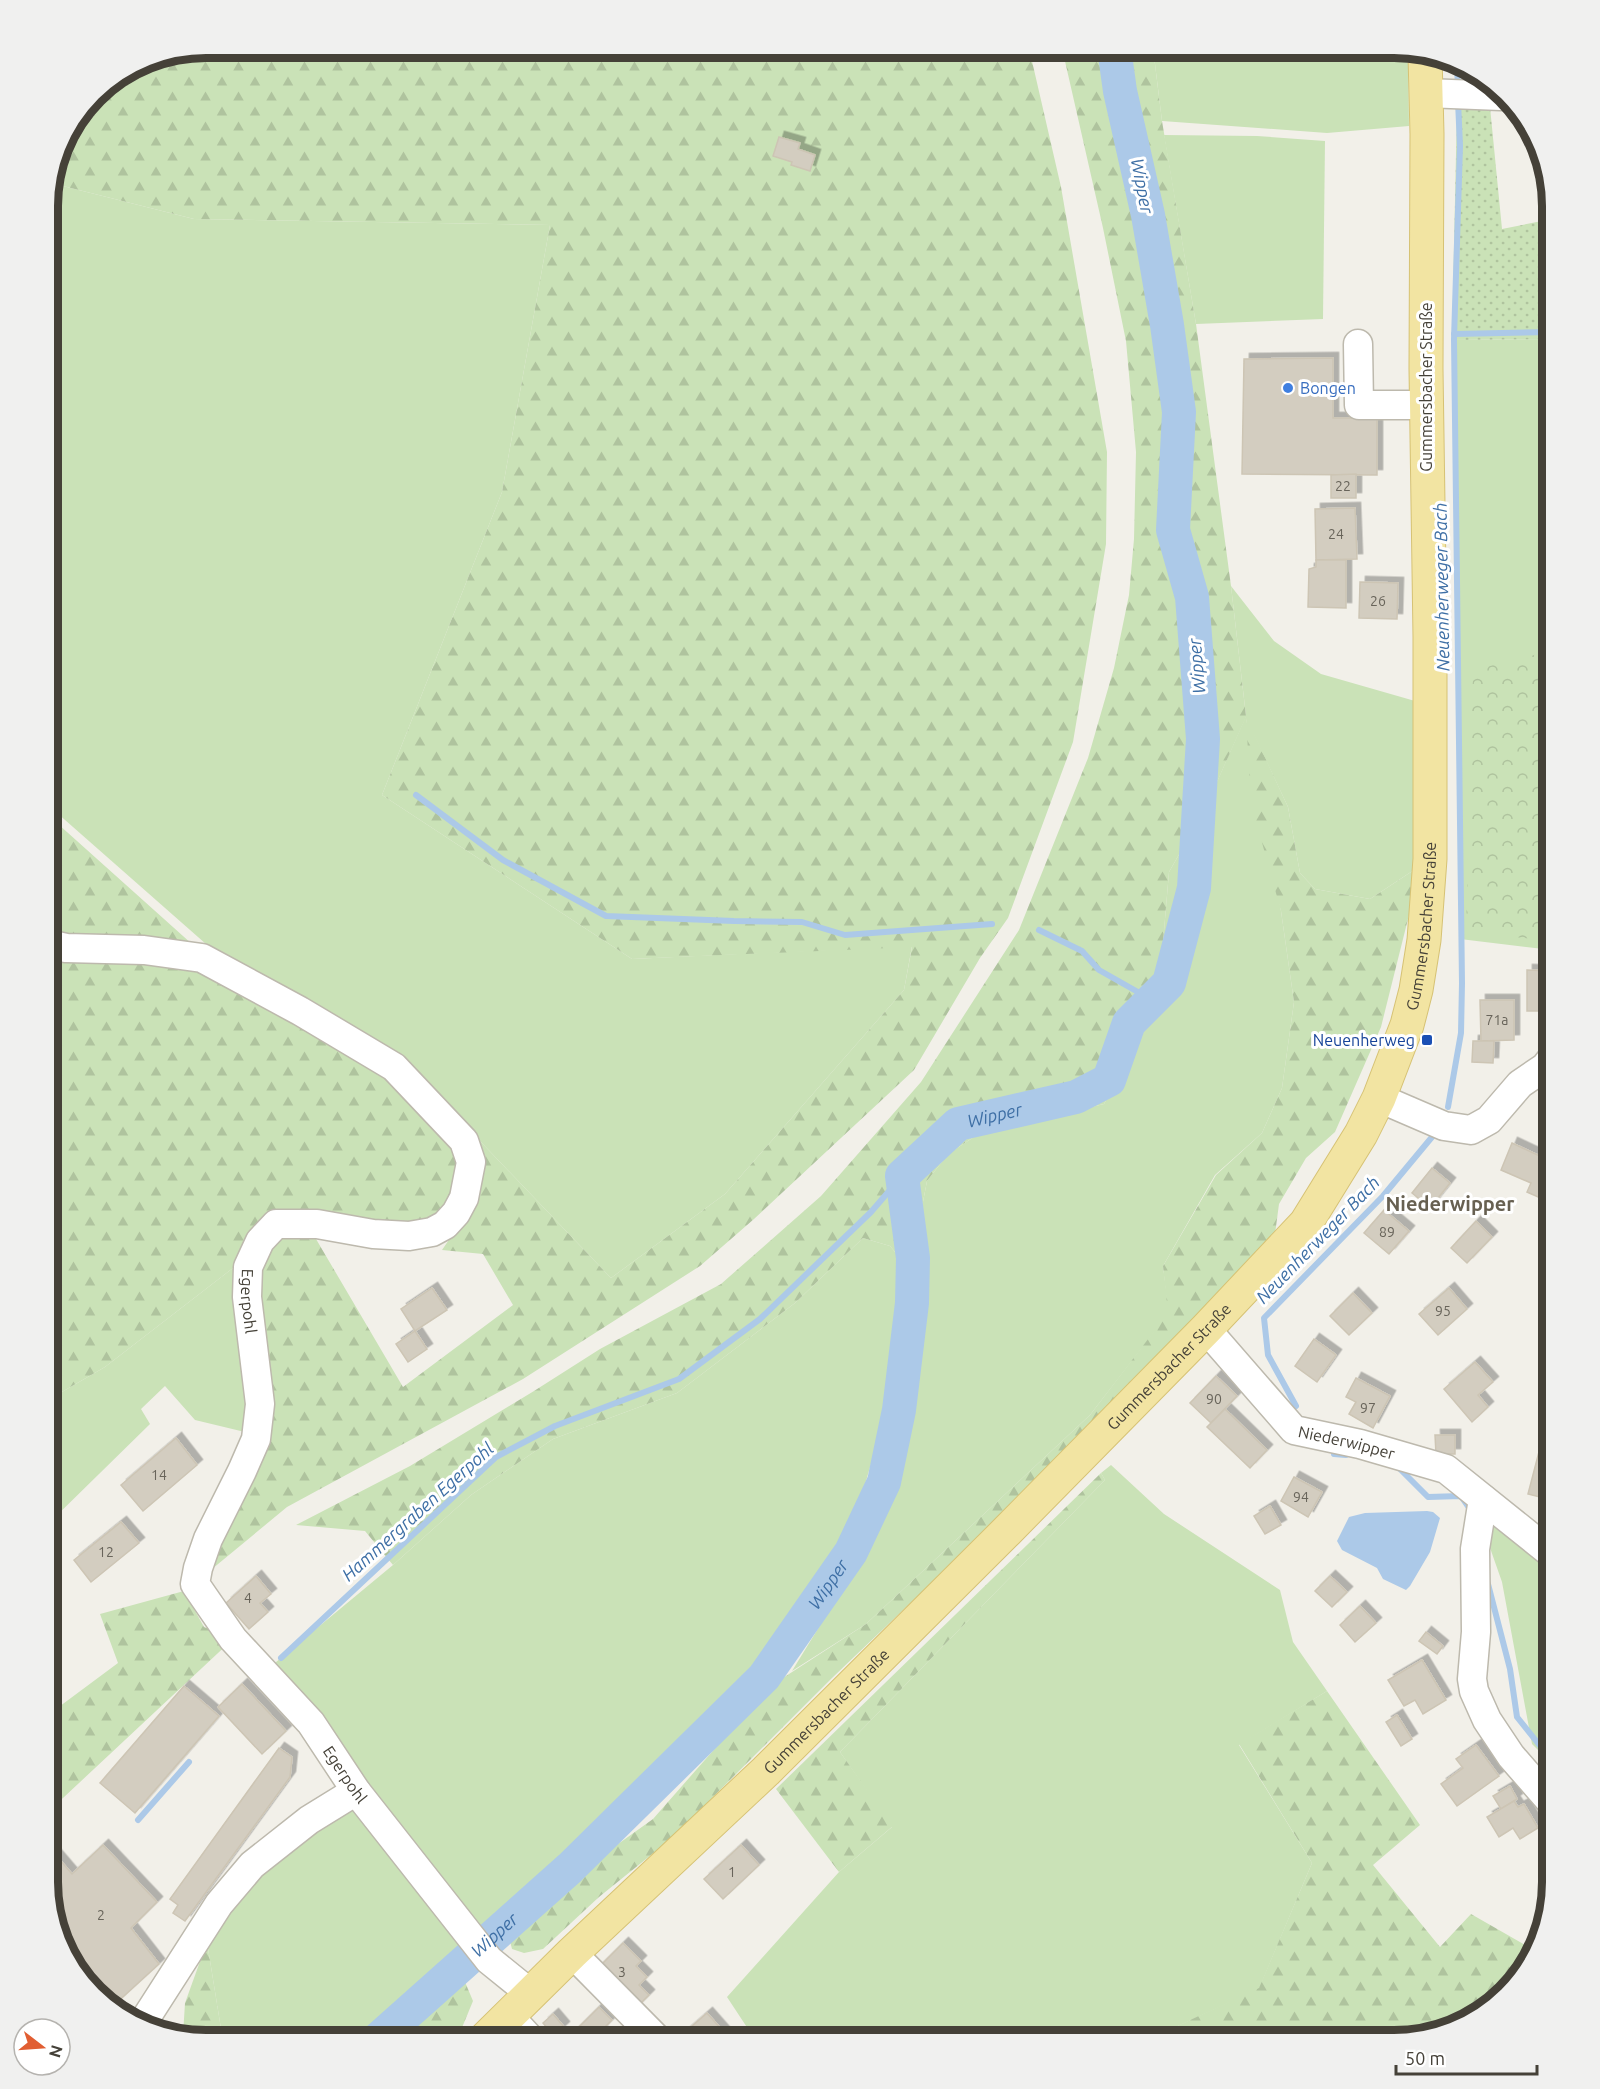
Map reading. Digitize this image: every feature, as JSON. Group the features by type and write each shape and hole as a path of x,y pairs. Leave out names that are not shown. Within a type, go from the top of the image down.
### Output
{"main road":[{"name":"Gummersbacher Straße","path":"493,2031 572,1953 766,1771 1206,1329 1306,1223 1379,1098 1407,1025 1416,990 1424,940 1430,859 1430,637 1426,405 1447,94 1430,64"}],"street":[{"path":"1447,94 1491,96"},
{"path":"1358,344 1359,405 1426,405"},
{"name":"Egerpohl","path":"59,946 144,950 202,958 300,1011 394,1067 464,1141 471,1162 464,1198 456,1213 445,1225 432,1232 409,1236 373,1234 317,1224 276,1224 260,1241 248,1267 247,1297 260,1404 256,1439 208,1539 195,1584 233,1639 311,1723 356,1791 489,1960 520,2005 529,2031"},
{"path":"1379,1098 1444,1125 1471,1130 1489,1120 1520,1084 1542,1069"},
{"name":"Niederwipper","path":"1206,1329 1294,1430 1360,1444 1446,1469 1542,1546"},
{"path":"1483,1499 1475,1549 1476,1632 1473,1691 1487,1720 1511,1756 1542,1792"},
{"path":"146,2017 219,1904 252,1865 309,1820 356,1791"},
{"path":"572,1953 649,2031"}],"green space":[{"path":"207,58 1031,59 1061,187 1107,452 1106,544 1073,742 1008,918 980,958 914,1070 754,1219 700,1266 523,1379 287,1507 212,1569 205,1564 252,1471 259,1270 269,1249 286,1235 316,1239 403,1387 513,1305 483,1254 442,1250 459,1225 483,1166 479,1140 611,1278 725,1194 904,990 912,947 632,959 382,795 502,492 550,225 194,219 60,185 70,150 78,133 109,95 133,78 150,70 187,60"},
{"path":"1064,59 1154,59 1162,121 1196,324 1246,716 1288,807 1300,873 1315,889 1370,899 1417,868 1411,907 1381,1027 1335,1132 1306,1158 1279,1204 1275,1234 1086,1435 832,1678 672,1838 599,1897 543,1949 524,1953 512,1949 509,1937 572,1877 653,1819 769,1687 866,1624 1090,1415 1168,1313 1163,1266 1216,1175 1262,1133 1282,1088 1294,1002 1281,911 1251,803 1246,717 1205,809 1169,872 1158,1001 1104,1104 980,1133 948,1154 927,1181 922,1207 897,1218 906,1265 890,1246 863,1238 795,1303 677,1393 553,1439 471,1495 393,1565 365,1531 296,1525 410,1466 600,1349 721,1284 821,1196 921,1082 1019,930 1088,758 1114,668 1129,595 1134,539 1136,452 1126,341"},
{"path":"1154,59 1408,60 1409,126 1327,133 1162,121"},
{"path":"1490,107 1502,229 1542,221 1542,339 1452,340 1457,108"},
{"path":"1164,135 1257,136 1325,141 1323,319 1196,324"},
{"path":"60,185 194,219 550,225 502,492 382,795 632,959 912,946 904,990 725,1194 611,1278 479,1140 399,1062 248,981 59,814"},
{"path":"1542,339 1542,949 1460,939 1452,340"},
{"path":"1231,586 1274,641 1321,674 1415,701 1417,868 1370,899 1315,889 1300,873 1288,807 1246,718 1281,911 1294,1002 1282,1088 1262,1133 1215,1175 1163,1266 1169,1313 1090,1415 866,1624 792,1671 862,1557 895,1474 912,1396 923,1262 922,1207 927,1181 948,1154 980,1133 1104,1104 1158,1001 1169,872 1205,809 1246,716"},
{"path":"1538,654 1542,657 1542,940 1466,932 1473,670"},
{"path":"59,825 241,988 385,1073 457,1144 459,1197 431,1223 255,1234 233,1268 105,1367 58,1394"},
{"path":"863,1238 890,1246 906,1265 889,1401 862,1495 835,1558 751,1667 559,1856 476,1944 427,1980 379,2031 221,2031 207,1942 219,1904 356,1791 264,1672 393,1565 471,1495 553,1439 677,1393 795,1303"},
{"path":"233,1268 249,1433 195,1420 165,1386 141,1409 150,1424 58,1514 58,1394 105,1367"},
{"path":"1111,1465 1164,1514 1280,1590 1293,1642 1327,1691 1239,1745 1312,1863 1259,1989 1167,2031 749,2031 727,1997 839,1872 892,1827 840,1752 1105,1480 1101,1473"},
{"path":"1101,1473 1105,1480 840,1752 893,1826 839,1872 776,1789"},
{"path":"1496,1517 1542,1557 1542,1754 1532,1744 1502,1582 1489,1545"},
{"path":"184,1591 204,1627 233,1639 58,1803 58,1707 118,1663 100,1614"},
{"path":"1327,1691 1420,1825 1373,1865 1440,1947 1471,1914 1527,1946 1511,1972 1498,1987 1467,2011 1432,2025 1413,2029 1393,2031 1167,2031 1259,1988 1312,1863 1239,1744"},
{"path":"207,1942 221,2031 183,2028 185,2003"},
{"path":"455,1979 465,1982 473,2001 460,2031 401,2031"}],"water":[{"path":"1433,1512 1440,1518 1430,1552 1406,1590 1383,1579 1377,1568 1342,1550 1337,1541 1349,1517 1365,1513"}],"building":[{"path":"779,137 800,143 798,149 815,155 810,171 773,156"},
{"name":"Bongen","path":"1333,358 1333,418 1377,418 1377,475 1242,474 1244,359"},
{"path":"1356,474 1356,498 1331,498 1331,475"},
{"path":"1355,508 1357,559 1316,560 1315,509"},
{"path":"1316,560 1346,560 1346,608 1308,607 1309,569 1316,567"},
{"path":"1360,582 1398,583 1397,619 1359,618"},
{"path":"1527,970 1542,971 1542,1011 1527,1011"},
{"path":"1480,1000 1514,1000 1514,1040 1481,1041"},
{"path":"1473,1041 1494,1041 1493,1063 1472,1062"},
{"path":"1512,1143 1542,1157 1542,1199 1527,1192 1531,1183 1501,1170"},
{"path":"1432,1168 1450,1183 1430,1208 1412,1193"},
{"path":"1384,1210 1409,1231 1389,1254 1364,1233"},
{"path":"1476,1221 1492,1237 1467,1263 1451,1248"},
{"path":"432,1288 447,1310 415,1331 401,1309"},
{"path":"1449,1288 1467,1309 1438,1335 1419,1314"},
{"path":"1353,1293 1372,1313 1349,1335 1330,1316"},
{"path":"415,1331 427,1349 408,1362 396,1344"},
{"path":"1314,1339 1336,1355 1317,1382 1295,1366"},
{"path":"1475,1362 1493,1382 1478,1395 1488,1407 1472,1422 1444,1389"},
{"path":"1216,1376 1237,1396 1211,1423 1190,1403"},
{"path":"1356,1378 1390,1396 1373,1428 1349,1414 1356,1402 1346,1397"},
{"path":"1225,1409 1267,1450 1250,1468 1207,1427"},
{"path":"1435,1435 1455,1435 1455,1454 1436,1454"},
{"path":"176,1438 197,1465 143,1511 121,1485"},
{"path":"1540,1448 1542,1448 1542,1498 1528,1494"},
{"path":"1294,1477 1322,1492 1308,1517 1281,1501"},
{"path":"1270,1506 1281,1525 1265,1534 1254,1516"},
{"path":"121,1522 139,1543 91,1582 74,1560"},
{"path":"256,1576 271,1594 260,1603 268,1612 249,1629 226,1603"},
{"path":"1330,1576 1347,1592 1332,1607 1315,1591"},
{"path":"1360,1606 1376,1623 1355,1642 1340,1625"},
{"path":"1426,1632 1443,1646 1437,1654 1419,1641"},
{"path":"1422,1660 1446,1700 1423,1714 1415,1700 1404,1706 1388,1680"},
{"path":"242,1684 286,1731 262,1754 218,1707"},
{"path":"184,1686 219,1716 135,1813 100,1783"},
{"path":"1397,1715 1412,1739 1401,1746 1386,1722"},
{"path":"1476,1745 1499,1776 1457,1806 1441,1784 1463,1768 1456,1759"},
{"path":"279,1748 292,1757 290,1777 185,1921 173,1913 178,1905 170,1899"},
{"path":"1510,1786 1517,1799 1501,1809 1493,1796"},
{"path":"1514,1801 1518,1807 1524,1804 1538,1828 1520,1839 1513,1828 1499,1837 1487,1817"},
{"path":"103,1845 157,1902 131,1928 159,1964 118,2001 102,1987 83,1965 66,1930 61,1911 58,1858 72,1874"},
{"path":"741,1845 759,1865 723,1899 704,1879"},
{"path":"623,1943 641,1961 636,1966 647,1977 639,1985 649,1995 636,2008 598,1968"},
{"path":"599,2007 612,2020 601,2031 575,2031"},
{"path":"707,2013 723,2031 686,2031"},
{"path":"553,2014 564,2027 560,2031 550,2031 543,2023"}],"waterway":[{"name":"Wipper","path":"387,2031 570,1868 764,1677 851,1552 884,1482 899,1410 912,1303 913,1258 902,1176 958,1124 1076,1097 1109,1080 1129,1023 1169,983 1194,888 1203,739 1192,597 1173,530 1179,412 1148,215 1120,91 1116,59"},
{"name":"Neuenherweger Bach","path":"1457,73 1458,88"},
{"name":"Neuenherweger Bach","path":"1448,1107 1461,1033 1462,983 1454,339 1460,146 1458,101"},
{"path":"1454,334 1542,332"},
{"path":"416,795 503,860 606,916 802,922 845,935 992,924"},
{"path":"1039,930 1082,951 1099,970 1152,1000"},
{"name":"Neuenherweger Bach","path":"1296,1406 1268,1355 1264,1318 1383,1196 1432,1137"},
{"name":"Hammergraben Egerpohl","path":"281,1658 496,1457 555,1426 679,1379 760,1319 871,1212 902,1176"},
{"name":"Neuenherweger Bach","path":"1334,1454 1346,1455"},
{"name":"Neuenherweger Bach","path":"1396,1465 1428,1497 1461,1496 1472,1512"},
{"name":"Neuenherweger Bach","path":"1488,1584 1510,1669 1517,1717 1542,1748"},
{"name":"Hammergraben Egerpohl","path":"138,1820 189,1762"}],"place":[{"name":"Bongen","path":"1288,388"},
{"name":"Neuenherweg","path":"1427,1040"}],"district":[{"name":"Niederwipper","path":"1450,1204"}]}
